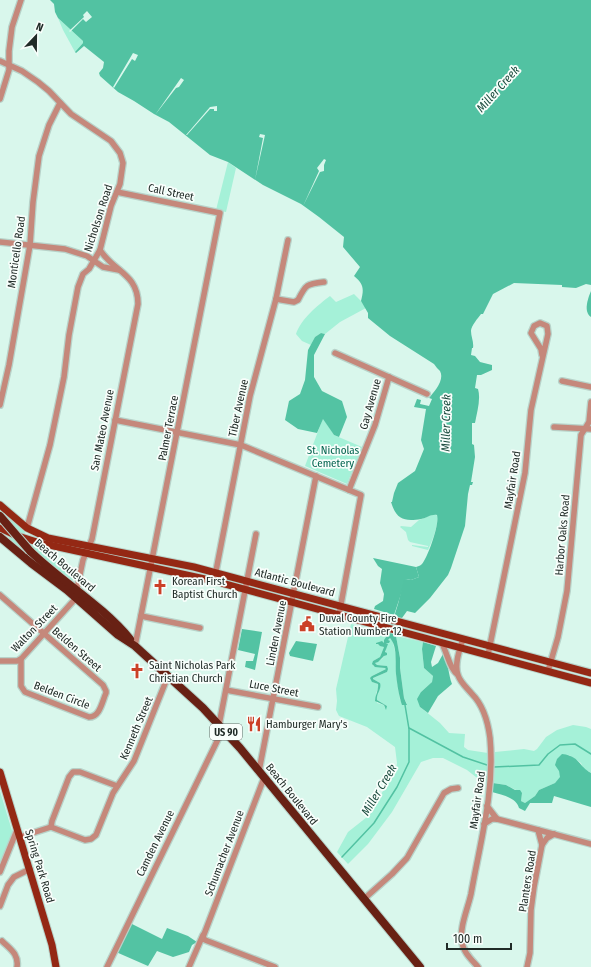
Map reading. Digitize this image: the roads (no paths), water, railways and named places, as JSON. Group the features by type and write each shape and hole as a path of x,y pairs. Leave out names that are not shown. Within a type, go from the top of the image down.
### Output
{"highway":[{"name":"Beach Boulevard","path":"0,516 30,551 50,569 77,589 122,630 135,646 221,727 420,967"},
{"name":"Beach Boulevard","path":"1,540 76,598 118,635 135,646"}],"main road":[{"name":"Atlantic Boulevard","path":"0,505 27,528 48,538 151,567 214,581 591,683"},
{"name":"Atlantic Boulevard","path":"0,528 15,535 40,543 152,558 216,572 591,673"},
{"name":"San Mateo Avenue","path":"76,598 77,589"},
{"name":"Spring Park Road","path":"0,772 52,945 56,967"}],"street":[{"path":"0,99 9,70 10,38 21,0"},
{"name":"Nicholson Road","path":"0,61 22,71 38,82 71,114 111,141 117,148 123,163 122,177 111,206 100,250 94,261 83,274 78,287 69,335 64,377 50,445 27,528"},
{"name":"Monticello Road","path":"0,405 9,365 30,245 33,202 39,156 49,125 60,103"},
{"name":"Call Street","path":"117,192 220,213"},
{"name":"Palmer Terrace","path":"135,646 220,213"},
{"name":"Tiber Avenue","path":"214,581 250,396 276,299 288,240"},
{"path":"0,242 65,249 79,253 103,267 120,271"},
{"name":"San Mateo Avenue","path":"77,589 83,560 92,539 138,304 136,290 132,282 110,262 100,250"},
{"path":"276,299 294,302 298,300 305,287 309,284 324,282"},
{"name":"Mayfair Road","path":"488,655 525,473 530,410 548,330 545,324 540,323 534,326 531,333 542,355"},
{"name":"Gay Avenue","path":"335,353 389,377 375,425 349,490"},
{"path":"389,377 427,394"},
{"path":"562,381 591,387"},
{"name":"Harbor Oaks Road","path":"548,671 563,615 572,534 580,435 589,422 591,402"},
{"path":"115,420 241,445 361,495 338,615"},
{"path":"554,427 591,429"},
{"name":"Linden Avenue","path":"259,771 316,476"},
{"name":"Camden Avenue","path":"106,967 221,727 226,690 256,534"},
{"name":"Belden Street","path":"0,595 105,688"},
{"name":"Walton Street","path":"0,661 17,661 21,659 76,598"},
{"path":"141,616 200,628"},
{"path":"457,674 457,665 463,639"},
{"name":"Mayfair Road","path":"441,642 453,671 477,700 488,723 491,763 487,806 461,938 465,951 478,967"},
{"name":"Belden Circle","path":"21,659 22,686 25,692 89,717 98,713 106,693 105,688"},
{"name":"Kenneth Street","path":"51,827 85,840 94,838 117,786 134,761 168,676"},
{"name":"Luce Street","path":"226,690 318,707"},
{"path":"0,872 18,834 51,827 69,777 73,772 80,772 117,786"},
{"name":"Schumacher Avenue","path":"189,967 203,937 264,778"},
{"path":"364,899 392,874 407,858 444,793 451,789 458,788"},
{"path":"487,806 497,819"},
{"path":"484,824 492,819 497,819 591,844"},
{"name":"Planters Road","path":"538,830 542,845"},
{"name":"Planters Road","path":"527,967 530,953 531,910 542,845 547,838 554,834"},
{"path":"0,906 8,885 14,877 30,869"},
{"path":"203,937 275,967"},
{"path":"1,941 14,952 18,961 17,967"}],"water":[{"path":"50,0 591,0 591,285 586,284 576,288 562,287 562,285 514,283 493,294 483,314 481,314 472,327 473,348 471,355 475,356 480,362 492,365 492,370 481,375 477,375 475,388 478,389 479,401 475,423 472,423 472,444 474,445 475,457 471,482 473,482 472,485 470,485 468,494 465,526 448,575 430,598 415,613 407,611 398,626 396,636 404,698 407,705 402,705 400,698 396,674 396,655 393,642 390,638 388,640 390,641 389,643 386,643 388,644 385,652 387,655 375,663 377,665 387,666 387,672 373,678 380,683 377,700 387,706 386,710 384,705 375,701 378,684 372,682 370,678 386,669 375,667 372,664 373,661 380,657 384,647 376,643 382,641 384,643 384,640 389,633 404,580 411,580 419,577 416,567 421,565 430,548 437,525 437,515 410,520 398,516 391,502 398,483 415,471 424,449 421,440 426,409 414,407 417,399 421,400 420,404 429,406 432,399 429,398 440,382 440,371 434,364 390,336 368,318 368,313 361,301 363,293 361,284 354,276 360,267 343,247 344,237 301,204 263,185 228,162 210,155 169,122 118,92 100,76 99,73 103,68 104,62 84,46 76,53 75,52 83,41 58,18 55,12 54,4"},
{"path":"591,291 591,317 587,312 587,308"}],"waterway":[{"name":"Miller Creek","path":"342,857 374,823 397,787 409,762 409,729 405,705"},
{"path":"409,728 463,757 490,766"},
{"path":"494,767 539,765 548,754 560,745 575,744 591,754"}],"place":[{"name":"Korean First Baptist Church","path":"160,587"},
{"name":"Duval County Fire Station Number 12","path":"307,624"},
{"name":"Saint Nicholas Park Christian Church","path":"137,671"},
{"name":"Hamburger Mary's","path":"254,724"}],"park label":[{"name":"St. Nicholas Cemetery","path":"333,456"}]}
